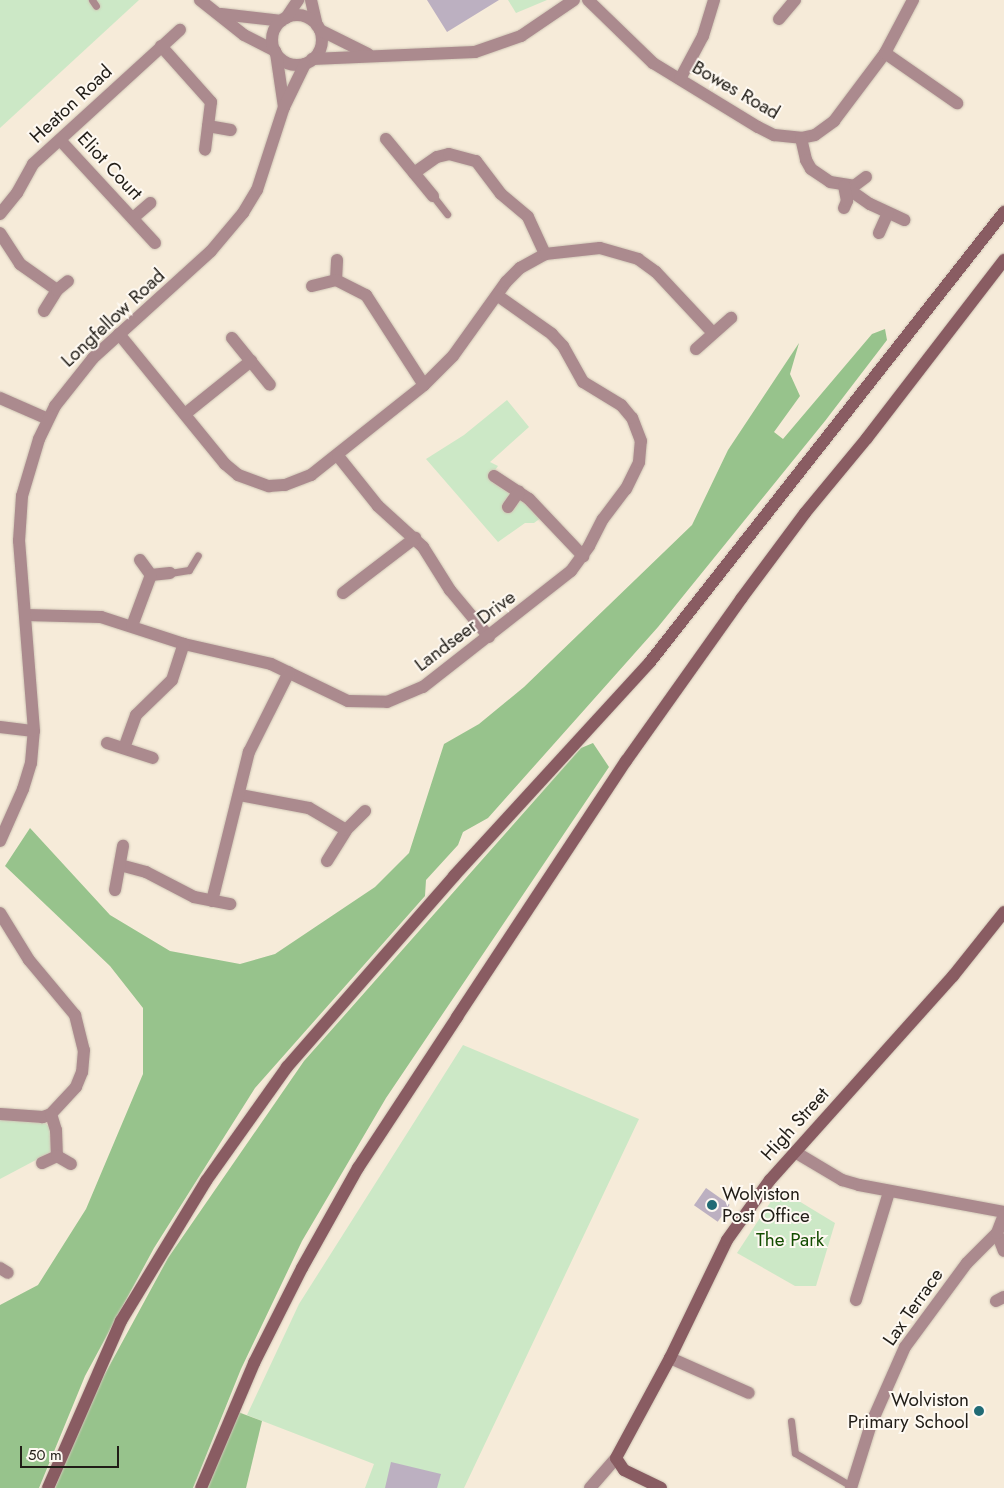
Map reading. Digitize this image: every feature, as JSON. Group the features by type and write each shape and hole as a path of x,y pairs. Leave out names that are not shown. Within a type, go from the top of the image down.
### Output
{"street":[{"path":"200,0 221,14 254,41 275,52 288,64 368,54 410,57 475,52 521,36 574,0"},
{"path":"284,107 272,35 298,0"},
{"path":"308,62 321,46 311,0"},
{"name":"Bowes Road","path":"588,0 643,56 774,135 801,138 815,135 834,121 885,53 913,0"},
{"path":"680,79 703,36 714,0"},
{"path":"779,19 791,1"},
{"path":"221,14 284,19 303,16 318,28 368,54"},
{"name":"Heaton Road","path":"0,214 17,193 33,164 180,30"},
{"path":"161,46 208,97 211,106 204,150"},
{"path":"885,53 958,103"},
{"name":"Longfellow Road","path":"0,841 23,789 31,763 34,731 19,541 22,496 31,460 48,419 67,388 119,334 211,251 243,213 257,190 284,107 308,62"},
{"path":"208,126 231,130"},
{"path":"801,138 806,160 811,169 830,182 844,186 888,213 904,220"},
{"path":"386,139 433,196"},
{"name":"Eliot Court","path":"60,140 155,243"},
{"path":"414,173 437,157 448,154 476,161 501,194 528,217 545,254"},
{"path":"844,186 860,184 866,177"},
{"path":"844,186 847,201 844,208"},
{"name":"Eliot Court","path":"133,218 150,203"},
{"path":"48,1488 121,1321 206,1181 287,1067 454,876 650,662 1004,212"},
{"path":"879,233 888,213"},
{"path":"0,233 20,264 57,290"},
{"path":"119,334 225,464 254,482 269,486 299,482 338,456 424,385 453,356 497,295 520,268 545,254 600,248 638,260 656,272 713,333"},
{"path":"336,280 337,260"},
{"path":"201,1488 254,1363 302,1268 358,1168 626,761 741,599 805,513 867,438 1004,260"},
{"path":"312,286 336,280 356,289 373,303 394,342 424,385"},
{"path":"44,311 57,290 68,281"},
{"name":"Landseer Drive","path":"26,615 88,615 132,626 184,644 252,658 289,672 348,701 387,702 423,687 559,583 583,556 603,519 634,476 642,450 638,429 621,405 583,382 563,346 552,334 497,295"},
{"path":"696,349 731,318"},
{"path":"232,338 270,385"},
{"path":"185,414 251,361"},
{"path":"0,398 48,419"},
{"path":"338,456 378,506 415,538 450,590 489,637"},
{"path":"494,476 519,491 583,556"},
{"path":"508,507 519,491"},
{"path":"343,594 415,538"},
{"path":"140,560 151,575"},
{"path":"151,575 170,573"},
{"path":"132,626 151,575"},
{"path":"124,748 136,715 172,680 184,644"},
{"path":"212,901 222,854 240,795 251,746 289,672"},
{"path":"0,727 34,731"},
{"path":"107,743 153,758"},
{"path":"240,795 310,808 346,830"},
{"path":"327,862 346,830 365,811"},
{"path":"115,890 123,846"},
{"path":"120,865 146,872 189,895 230,904"},
{"name":"High Street","path":"590,1488 616,1458 670,1358 727,1240 770,1180 947,983 1004,912"},
{"path":"0,913 29,960 67,1004 80,1027 84,1050 82,1072 65,1102 51,1114 25,1117 0,1114"},
{"path":"51,1114 56,1130 57,1156"},
{"path":"795,1152 842,1180 889,1192 1004,1214"},
{"path":"42,1163 57,1156"},
{"path":"57,1156 71,1164"},
{"path":"856,1300 889,1192"},
{"name":"Lax Terrace","path":"851,1487 871,1424 905,1347 967,1263 997,1233 1004,1214"},
{"path":"997,1233 1004,1251"},
{"path":"670,1358 749,1393"},
{"path":"616,1458 624,1470 661,1488"}],"lane":[{"path":"433,196 447,214"},
{"path":"170,573 189,570 198,556"},
{"path":"791,1421 795,1453 851,1487"}],"green space":[{"path":"0,0 139,0 0,128"},
{"path":"508,0 547,0 516,13"},
{"path":"885,329 887,340 825,421 658,627 488,818 463,832 458,845 426,880 425,896 255,1088 154,1248 85,1376 39,1488 0,1488 0,1305 38,1285 86,1209 143,1074 143,1008 110,966 5,866 30,828 110,915 170,951 240,964 275,954 375,887 409,853 444,744 479,724 524,687 692,525 728,450 799,343 790,374 800,396 774,432 783,439 872,334"},
{"path":"507,400 529,427 490,462 498,466 491,476 542,517 534,523 525,523 498,542 426,459 464,435"},
{"path":"593,743 609,767 386,1098 302,1241 241,1369 193,1488 55,1488 88,1405 168,1258 304,1061 581,748"},
{"path":"463,1045 639,1119 464,1488 365,1488 374,1464 247,1415 299,1304"},
{"path":"0,1119 44,1122 50,1128 51,1152 0,1179"},
{"name":"The Park","path":"779,1189 835,1223 816,1286 795,1286 737,1253"},
{"path":"238,1412 262,1421 246,1488 207,1488"}],"building":[{"path":"427,0 499,0 447,32"},
{"name":"Wolviston Post Office","path":"706,1188 730,1205 718,1222 694,1205"},
{"path":"391,1462 441,1474 437,1488 385,1488"}],"place":[{"name":"Wolviston Post Office","path":"712,1205"},
{"name":"Wolviston Primary School","path":"979,1411"}]}
